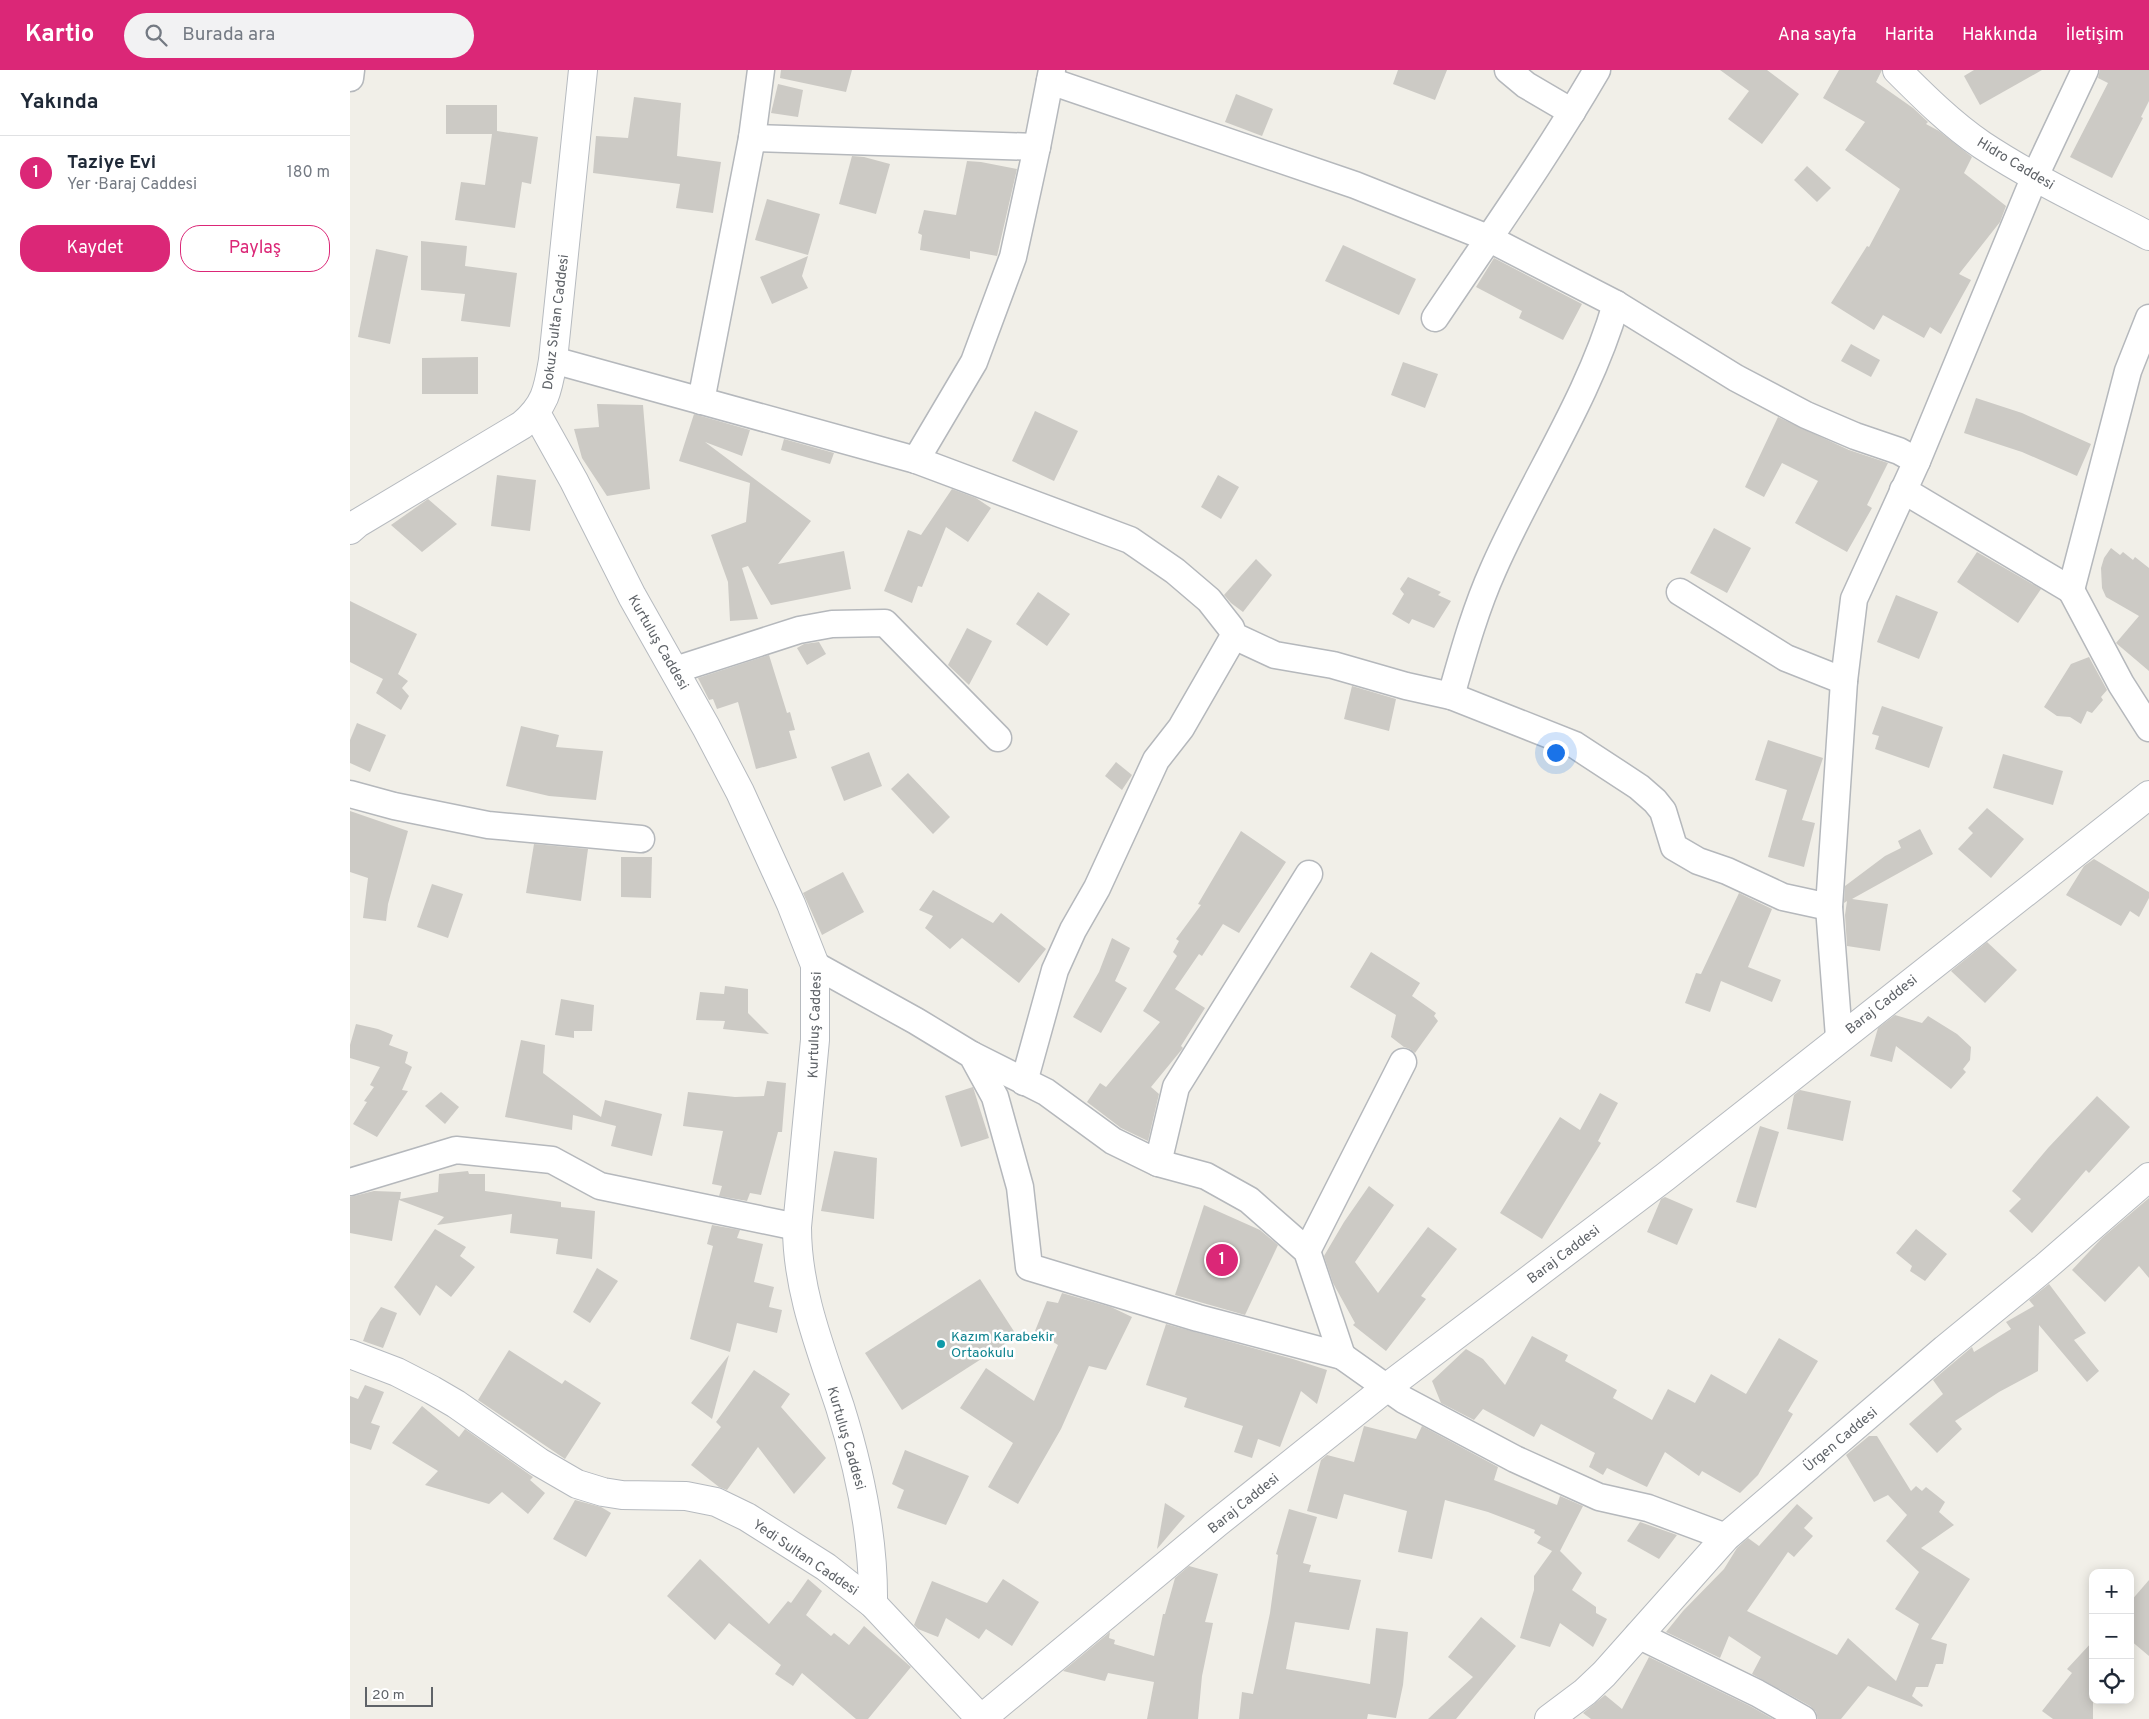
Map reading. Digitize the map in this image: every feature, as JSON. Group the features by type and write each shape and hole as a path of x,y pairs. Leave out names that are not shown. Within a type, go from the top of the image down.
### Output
{"street":[{"path":"350,78 351,70"},
{"name":"Dokuz Sultan Caddesi","path":"350,530 358,523 522,424 536,413 546,392 552,360 582,70"},
{"path":"701,401 752,138 761,70"},
{"path":"1508,70 1526,85 1572,112"},
{"path":"1435,318 1488,238 1512,207 1596,70"},
{"name":"Hidro Caddesi","path":"1896,70 1944,114 1982,144 2035,176 2149,236"},
{"path":"1839,1037 1829,907 1844,681 1854,598 1916,461 2035,176 2085,70"},
{"path":"916,460 974,362 1013,257 1051,76 1355,185 1488,238 1616,304 1736,378 1806,415 1899,452 1916,461"},
{"path":"752,138 1037,147"},
{"path":"1450,696 1468,638 1493,570 1591,374 1606,339 1616,304"},
{"path":"2071,590 2128,371 2149,318"},
{"path":"552,360 916,460 1130,540 1175,571 1209,600 1231,628 1234,636 1275,654 1333,665 1406,686 1450,696 1575,746 1607,765 1639,787 1655,801 1663,811 1674,847 1690,856 1783,897 1829,907"},
{"name":"Kurtuluş Caddesi","path":"536,413 574,481 632,596 675,670 740,792 816,965 815,1040 797,1226 798,1258 807,1306 840,1408 866,1509 872,1544 873,1604"},
{"path":"1903,490 2071,590 2121,684 2149,728"},
{"path":"1680,592 1786,658 1844,681"},
{"path":"675,670 799,630 832,624 885,623 998,738"},
{"path":"1024,1082 1055,970 1073,930 1097,888 1156,760 1181,728 1234,636"},
{"path":"350,794 394,806 488,826 641,840"},
{"name":"Baraj Caddesi","path":"980,1719 1217,1523 1386,1388 1665,1177 1839,1037 2149,795"},
{"path":"1158,1163 1176,1087 1309,874"},
{"path":"816,965 972,1055 1046,1092 1113,1141 1158,1163 1206,1176 1249,1200 1307,1252 1342,1356"},
{"path":"972,1055 995,1096 1020,1187 1029,1267 1198,1318 1342,1356 1404,1400 1516,1459 1599,1497 1648,1508 1726,1537"},
{"path":"1307,1252 1403,1062"},
{"path":"350,1182 456,1150 552,1160 600,1186 797,1226"},
{"name":"Ürgen Caddesi","path":"1548,1719 1585,1692 1726,1537 1945,1348 2044,1268 2149,1177"},
{"name":"Yedi Sultan Caddesi","path":"350,1354 397,1372 432,1390 456,1404 538,1462 577,1484 603,1492 622,1495 686,1496 716,1502 747,1517 786,1540 873,1604 980,1719"},
{"path":"1638,1635 1757,1693 1803,1719"}],"building":[{"path":"781,70 852,70 846,92 780,78"},
{"path":"1398,70 1447,70 1435,100 1393,84"},
{"path":"1720,70 1767,70 1799,94 1762,144 1728,119 1749,91"},
{"path":"1839,70 1882,70 1876,82 1913,108 1928,122 1926,124 1939,131 1972,157 1964,173 2006,206 2000,222 1959,274 1971,280 1941,334 1930,327 1924,338 1883,315 1874,330 1831,303 1867,246 1869,247 1900,189 1845,150 1865,122 1823,98"},
{"path":"1974,70 2042,70 1980,105 1964,76"},
{"path":"2100,70 2149,70 2149,101 2141,117 2143,118 2112,178 2070,157 2108,83 2098,78"},
{"path":"778,84 803,90 798,117 771,113"},
{"path":"1236,94 1273,109 1262,136 1225,122"},
{"path":"634,97 681,103 677,156 721,162 713,213 676,208 680,184 593,173 596,136 628,138"},
{"path":"446,105 497,105 497,131 538,137 531,184 522,182 515,228 455,220 461,182 485,185 492,134 446,134"},
{"path":"852,156 890,164 876,214 839,204"},
{"path":"967,161 1017,169 997,256 970,251 970,259 920,250 922,235 918,233 924,210 956,215"},
{"path":"1807,166 1831,188 1817,202 1794,180"},
{"path":"767,199 820,214 808,255 755,240"},
{"path":"421,241 467,246 465,266 517,273 510,327 461,321 465,294 421,290"},
{"path":"1343,245 1416,279 1399,315 1325,281"},
{"path":"376,249 408,256 390,344 358,337"},
{"path":"808,256 802,276 808,288 772,304 760,277"},
{"path":"1494,258 1582,304 1563,340 1519,318 1522,311 1476,287"},
{"path":"1851,344 1880,360 1871,377 1841,361"},
{"path":"478,357 478,394 422,394 422,358"},
{"path":"1403,362 1438,374 1425,408 1391,395"},
{"path":"1976,398 2022,413 2091,444 2077,476 2022,452 1964,433"},
{"path":"597,404 643,405 650,489 607,496 582,458 574,429 599,427"},
{"path":"1035,411 1078,431 1054,481 1012,461"},
{"path":"694,414 750,430 742,456 705,442 811,521 778,564 844,551 851,589 771,605 748,566 742,568 758,619 730,621 728,582 711,535 746,522 750,483 679,461"},
{"path":"1778,417 1849,450 1888,463 1867,505 1872,508 1847,552 1795,523 1818,481 1782,463 1764,497 1745,487"},
{"path":"784,439 834,453 830,464 781,450"},
{"path":"497,475 536,480 530,531 491,526"},
{"path":"1218,475 1239,487 1221,519 1201,507"},
{"path":"952,489 976,498 991,508 968,542 946,527 922,587 918,586 912,603 884,591 908,530 921,535"},
{"path":"428,499 457,524 422,552 391,525"},
{"path":"1714,528 1751,548 1727,593 1690,573"},
{"path":"2111,548 2120,555 2123,552 2133,560 2135,557 2149,568 2149,671 2116,643 2139,616 2106,597 2102,588 2101,568 2104,558"},
{"path":"1977,552 2041,589 2018,623 1957,582"},
{"path":"1256,559 1272,575 1243,612 1224,595"},
{"path":"1408,577 1441,592 1438,595 1451,601 1434,628 1412,619 1409,624 1392,614 1404,594 1400,589"},
{"path":"1038,592 1070,614 1047,646 1016,624"},
{"path":"1896,595 1938,612 1919,659 1877,642"},
{"path":"350,601 417,634 398,674 408,681 402,688 409,696 401,710 376,693 383,679 350,662"},
{"path":"967,628 992,641 969,685 948,665"},
{"path":"819,642 826,654 807,665 797,648 804,644"},
{"path":"769,655 787,713 790,712 795,730 789,731 797,758 756,769 738,702 717,709 713,699 709,700 698,678"},
{"path":"2089,657 2107,690 2101,697 2103,700 2092,713 2087,711 2081,724 2070,717 2057,716 2044,707 2071,664"},
{"path":"1352,686 1396,699 1389,731 1344,719"},
{"path":"1882,706 1943,727 1929,768 1875,749 1879,736 1872,734"},
{"path":"357,723 386,735 370,772 350,763 350,740"},
{"path":"521,726 559,735 556,747 603,751 596,800 549,796 506,786"},
{"path":"1768,740 1823,758 1802,820 1815,823 1804,867 1768,857 1787,790 1755,780"},
{"path":"869,752 882,786 844,801 831,767"},
{"path":"2003,754 2063,771 2053,805 1993,788"},
{"path":"1116,762 1132,775 1122,790 1105,776"},
{"path":"908,773 950,817 933,834 891,789"},
{"path":"1987,808 2024,839 1991,878 1958,849 1973,833 1968,828"},
{"path":"350,811 408,831 388,904 386,921 363,918 368,878 350,872"},
{"path":"1920,829 1933,854 1852,899 1888,904 1880,951 1847,946 1845,915 1847,901 1844,903 1845,886 1885,856 1901,848 1898,841"},
{"path":"1241,831 1286,862 1239,933 1223,924 1202,956 1199,954 1175,989 1205,1008 1181,1046 1183,1048 1151,1087 1159,1094 1148,1141 1121,1128 1087,1102 1100,1083 1106,1087 1160,1022 1143,1011 1177,956 1173,952 1179,941 1176,939 1201,905 1198,904"},
{"path":"534,844 588,849 581,901 526,893"},
{"path":"621,857 652,857 651,898 621,897"},
{"path":"2094,859 2149,892 2149,898 2139,917 2130,911 2121,926 2066,895 2084,866"},
{"path":"843,872 864,912 822,935 803,893"},
{"path":"432,884 463,894 448,938 417,927"},
{"path":"933,890 993,923 1001,913 1046,949 1019,983 962,938 950,949 925,928 933,916 919,910"},
{"path":"1739,893 1772,909 1748,967 1781,980 1772,1002 1721,981 1710,1012 1685,1003 1696,973 1701,974"},
{"path":"1112,938 1130,948 1115,981 1127,988 1101,1033 1073,1017 1099,972"},
{"path":"1987,942 2017,970 1985,1003 1951,971"},
{"path":"1371,952 1420,983 1412,996 1436,1013 1434,1016 1438,1021 1415,1053 1391,1037 1396,1015 1350,987"},
{"path":"725,986 748,989 748,1013 769,1034 723,1029 725,1021 696,1020 700,992 724,994"},
{"path":"561,999 594,1005 592,1031 574,1031 574,1038 555,1035"},
{"path":"1895,1015 1922,1023 1928,1016 1957,1034 1971,1047 1970,1060 1963,1069 1966,1072 1951,1089 1896,1046 1892,1062 1870,1056 1878,1028"},
{"path":"356,1024 393,1035 389,1045 408,1052 405,1063 412,1067 402,1090 408,1091 377,1137 353,1124 367,1102 364,1101 374,1087 370,1085 380,1067 350,1058 350,1045"},
{"path":"521,1040 545,1045 543,1073 601,1117 605,1100 662,1114 652,1156 611,1146 616,1126 573,1115 572,1130 505,1117"},
{"path":"767,1081 786,1083 782,1132 778,1132 761,1195 750,1193 747,1201 719,1196 722,1186 712,1184 723,1131 683,1126 688,1092 735,1097 764,1096"},
{"path":"973,1087 989,1138 961,1147 945,1096"},
{"path":"1800,1090 1851,1101 1843,1141 1787,1129 1794,1095"},
{"path":"441,1092 459,1107 445,1124 425,1106"},
{"path":"1600,1093 1618,1103 1598,1141 1601,1143 1542,1239 1500,1213 1560,1117 1580,1130"},
{"path":"2097,1096 2130,1127 2089,1173 2086,1170 2032,1233 2009,1211 2021,1199 2012,1191 2048,1148"},
{"path":"1760,1126 1779,1132 1756,1208 1736,1202"},
{"path":"834,1151 877,1158 874,1219 821,1211"},
{"path":"468,1171 469,1174 485,1174 485,1191 561,1202 561,1207 595,1211 592,1259 556,1254 558,1239 510,1233 512,1214 437,1225 444,1217 399,1200 392,1241 350,1233 350,1197 374,1191 401,1192 400,1199 438,1192 439,1174"},
{"path":"1369,1186 1394,1205 1355,1262 1378,1293 1428,1227 1457,1249 1421,1296 1426,1299 1386,1351 1353,1325 1355,1323 1333,1283 1324,1256 1344,1222"},
{"path":"1665,1197 1693,1209 1677,1245 1647,1232 1661,1199"},
{"path":"2149,1198 2149,1278 2139,1266 2105,1302 2072,1270 2102,1238"},
{"path":"1204,1205 1260,1230 1278,1245 1245,1315 1175,1295"},
{"path":"712,1225 740,1230 737,1238 763,1244 754,1282 774,1287 769,1307 782,1310 777,1333 737,1323 730,1352 690,1339 713,1246 707,1244"},
{"path":"435,1229 466,1247 460,1256 475,1267 451,1297 436,1285 420,1316 394,1287"},
{"path":"1916,1229 1947,1254 1925,1281 1910,1271 1912,1266 1896,1253"},
{"path":"597,1268 618,1281 590,1323 573,1312"},
{"name":"Kazım Karabekir Ortaokulu","path":"980,1279 1017,1336 902,1410 865,1353"},
{"path":"2049,1284 2086,1333 2074,1340 2099,1371 2087,1382 2039,1325 2038,1371 1999,1392 1955,1421 1962,1429 1937,1453 1909,1424 1943,1394 1933,1380 1972,1347 1974,1352 2011,1329 2006,1322 2034,1306 2029,1300"},
{"path":"1062,1293 1111,1307 1132,1317 1106,1370 1089,1366 1061,1429 1018,1504 988,1487 1013,1443 960,1408 986,1368 1034,1401 1058,1345 1035,1331 1047,1301 1058,1303"},
{"path":"381,1307 397,1313 383,1348 363,1341 370,1322"},
{"path":"1166,1324 1327,1370 1317,1404 1301,1391 1280,1447 1258,1439 1252,1458 1234,1452 1243,1426 1184,1407 1187,1398 1146,1385"},
{"path":"1532,1336 1568,1355 1565,1361 1617,1390 1613,1398 1652,1420 1668,1389 1695,1403 1711,1374 1746,1394 1779,1338 1818,1361 1788,1411 1793,1414 1758,1475 1740,1493 1702,1471 1699,1476 1665,1452 1647,1487 1607,1468 1603,1475 1589,1467 1595,1453 1541,1424 1534,1437 1483,1409 1474,1420 1441,1403 1432,1381 1466,1349 1483,1359 1505,1385"},
{"path":"509,1350 562,1384 565,1380 601,1403 565,1459 478,1400"},
{"path":"729,1355 712,1419 691,1403"},
{"path":"754,1370 790,1394 781,1407 826,1458 794,1494 758,1447 727,1490 719,1487 691,1465 721,1427 716,1422"},
{"path":"365,1385 384,1392 371,1423 380,1426 371,1450 350,1443 350,1396 358,1399"},
{"path":"422,1406 459,1437 465,1429 533,1477 530,1480 545,1493 528,1514 502,1492 489,1504 425,1485 438,1471 392,1443"},
{"path":"1364,1426 1416,1439 1422,1426 1498,1467 1494,1480 1557,1505 1560,1496 1583,1506 1560,1551 1582,1573 1572,1590 1596,1607 1596,1613 1607,1619 1593,1647 1560,1623 1550,1647 1520,1638 1534,1590 1534,1576 1552,1551 1537,1543 1541,1537 1534,1533 1535,1530 1488,1512 1445,1500 1432,1559 1398,1552 1407,1511 1344,1494 1337,1519 1307,1511 1321,1460 1327,1455 1354,1462"},
{"path":"1869,1436 1877,1436 1911,1491 1916,1486 1922,1491 1926,1487 1945,1502 1939,1512 1954,1525 1921,1548 1970,1579 1931,1639 1947,1644 1943,1664 1936,1664 1928,1687 1916,1687 1912,1696 1923,1705 1922,1707 1868,1686 1841,1719 1818,1719 1816,1712 1810,1706 1752,1674 1761,1657 1729,1636 1720,1658 1666,1632 1683,1611 1724,1569 1737,1548 1748,1538 1759,1546 1797,1504 1813,1518 1804,1528 1813,1536 1794,1557 1788,1552 1747,1611 1837,1655 1848,1638 1896,1681 1919,1624 1895,1609 1919,1572 1886,1541 1907,1515 1888,1495 1874,1502 1846,1455"},
{"path":"905,1450 969,1476 946,1525 897,1508 904,1490 892,1484"},
{"path":"575,1500 601,1507 611,1513 586,1557 553,1539"},
{"path":"1165,1503 1185,1516 1157,1549"},
{"path":"1289,1509 1317,1517 1303,1563 1311,1565 1309,1572 1361,1580 1349,1630 1295,1622 1286,1669 1370,1684 1376,1628 1408,1632 1403,1685 1396,1718 1368,1714 1367,1719 1239,1719 1242,1692 1253,1694 1270,1613 1278,1555 1276,1554"},
{"path":"1640,1522 1677,1535 1659,1559 1627,1541"},
{"path":"700,1559 769,1624 788,1601 791,1603 808,1579 822,1591 806,1615 831,1636 834,1633 849,1645 864,1626 911,1667 868,1719 856,1719 802,1673 793,1686 775,1674 781,1665 729,1623 715,1640 667,1596"},
{"path":"1189,1566 1218,1574 1205,1622 1213,1623 1202,1676 1198,1719 1147,1719 1154,1682 1108,1673 1105,1681 1063,1671 1110,1632 1109,1638 1115,1640 1114,1644 1154,1656 1163,1614 1165,1614 1175,1578"},
{"path":"1003,1579 1039,1602 1012,1646 986,1629 979,1639 946,1618 938,1637 918,1629 914,1625 932,1581 987,1603"},
{"path":"2149,1580 2149,1656 2134,1643 2134,1597"},
{"path":"1481,1617 1516,1646 1456,1719 1428,1719 1473,1677 1448,1657"},
{"path":"2089,1645 2089,1704 2093,1704 2093,1719 2053,1719 2042,1711 2072,1673 2067,1669"},
{"path":"1649,1657 1773,1719 1591,1719 1583,1713 1605,1695 1622,1709"}],"place":[{"name":"Taziye Evi","path":"1222,1260"},
{"name":"Kazım Karabekir Ortaokulu","path":"941,1344"}]}
